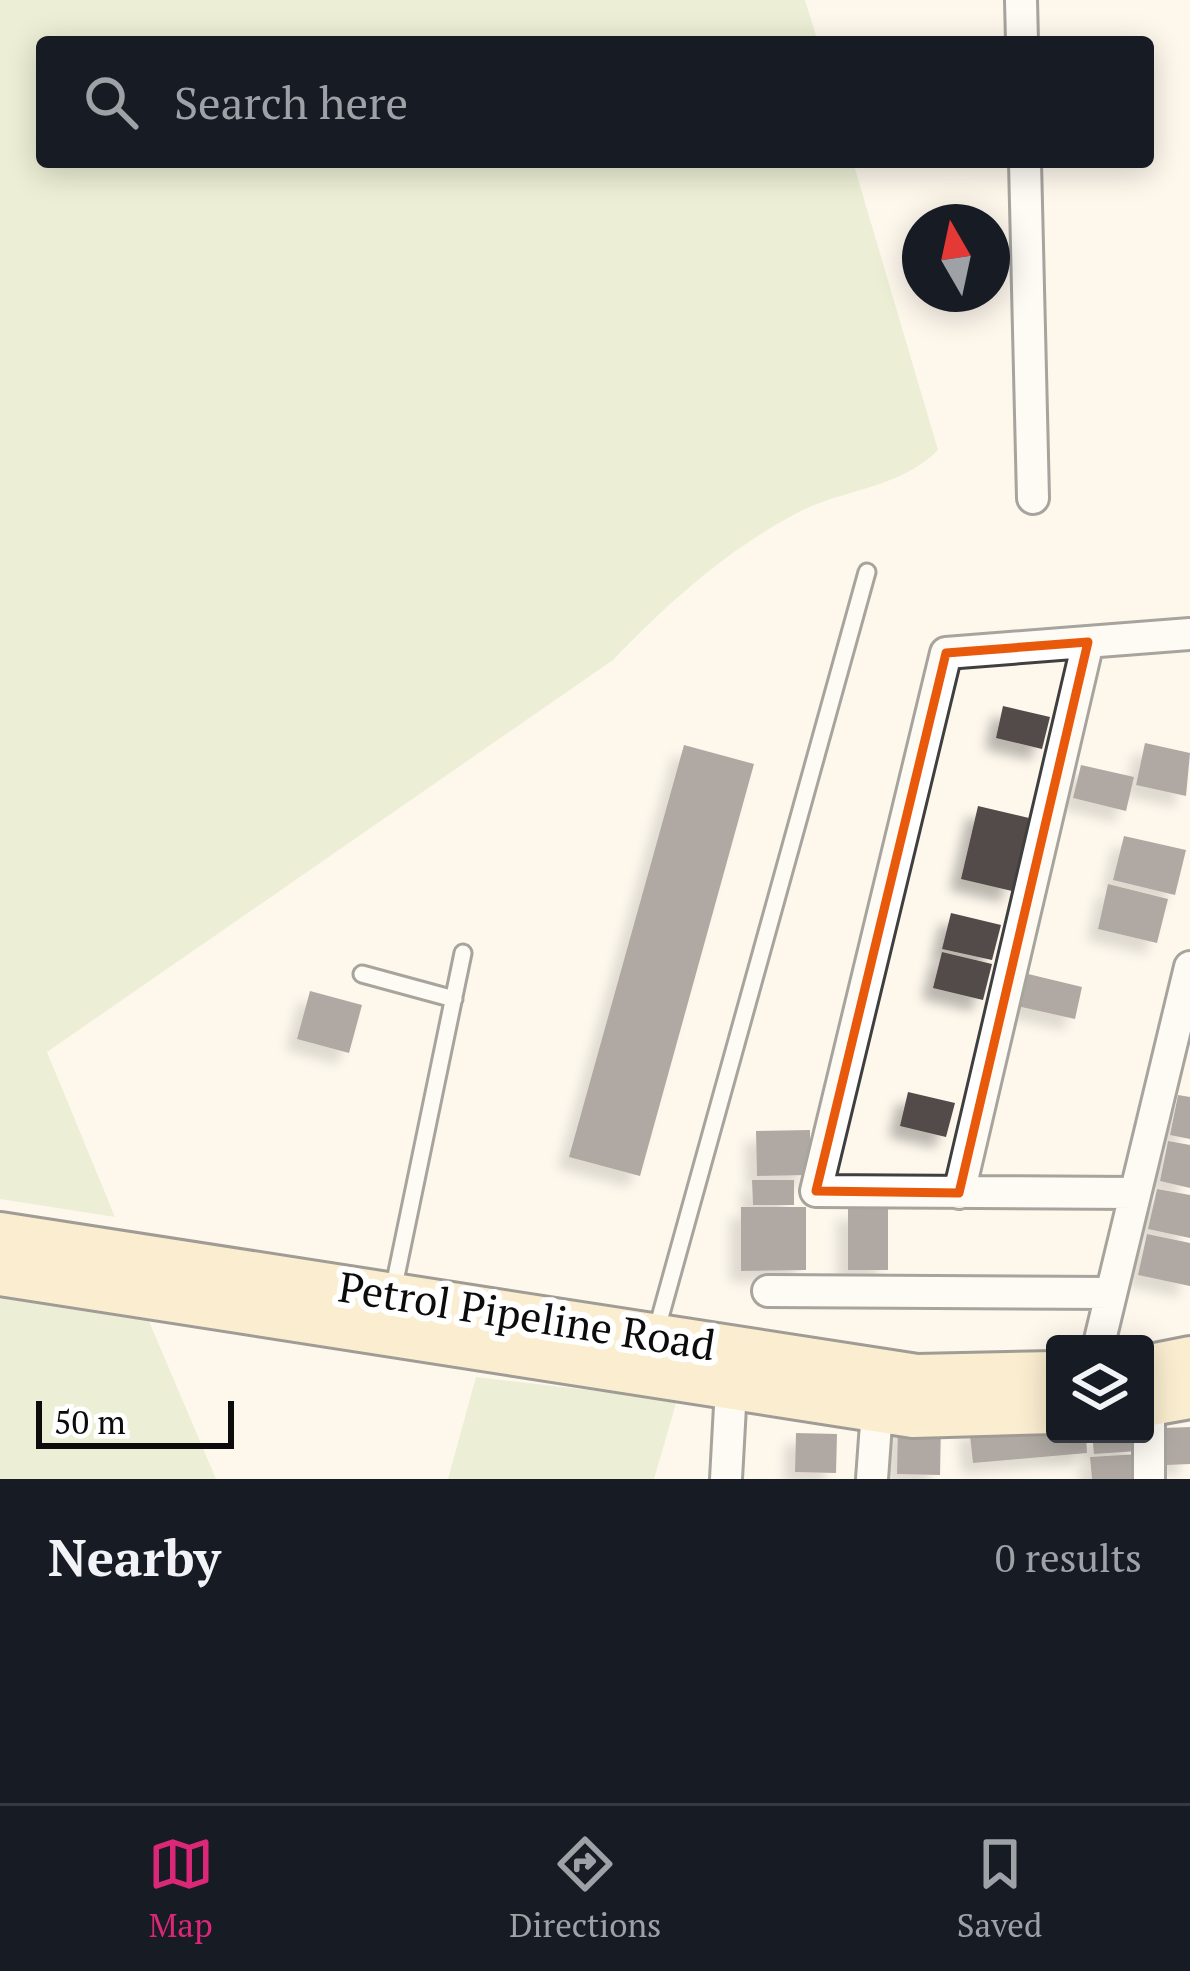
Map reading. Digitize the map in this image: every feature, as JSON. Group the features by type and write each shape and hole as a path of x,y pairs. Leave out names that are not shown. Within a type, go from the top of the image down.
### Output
{"main road":[{"name":"Petrol Pipeline Road","path":"0,1234 731,1388 956,1417 1046,1412"},
{"name":"Petrol Pipeline Road","path":"0,1274 389,1315 655,1336 916,1376 1046,1372"},
{"path":"1157,1393 1190,1358"}],"street":[{"path":"1021,0 1022,36"},
{"path":"1025,168 1034,498"},
{"path":"1134,1193 816,1192 946,653 1190,634"},
{"path":"959,1193 1088,642"},
{"path":"1101,1335 1190,967"},
{"path":"768,1291 1110,1293"},
{"path":"725,1479 731,1388"},
{"path":"1149,1479 1157,1393"},
{"path":"872,1479 877,1410"}],"lane":[{"path":"655,1336 867,572"},
{"path":"389,1315 463,953"},
{"path":"362,974 454,999"}],"highlighted area":[{"path":"1088,642 959,1193 816,1191 946,653"}],"green space":[{"path":"0,0 805,0 816,36 36,36 36,168 855,168 938,450 906,473 813,505 744,545 676,599 613,660 47,1052 115,1217 0,1199"},
{"path":"0,1298 148,1319 216,1479 0,1479"},
{"path":"476,1377 677,1400 654,1479 448,1479"}],"building":[{"path":"1003,706 1050,717 1042,749 996,738"},
{"path":"1145,743 1190,753 1186,796 1136,785"},
{"path":"684,745 754,764 640,1176 569,1157"},
{"path":"1081,765 1134,777 1126,811 1073,798"},
{"path":"978,806 1029,818 1012,891 961,879"},
{"path":"1124,836 1186,850 1175,895 1113,880"},
{"path":"1108,884 1168,899 1157,943 1098,929"},
{"path":"951,913 1001,925 992,960 942,949"},
{"path":"942,952 992,964 983,1000 933,988"},
{"path":"1024,973 1082,987 1075,1019 1017,1006"},
{"path":"310,991 362,1005 349,1053 297,1039"},
{"path":"908,1092 955,1103 946,1137 900,1126"},
{"path":"1178,1095 1190,1097 1190,1139 1170,1135"},
{"path":"810,1130 810,1175 757,1176 756,1131"},
{"path":"1168,1141 1190,1145 1190,1188 1160,1181"},
{"path":"752,1180 794,1180 794,1205 753,1205"},
{"path":"1157,1189 1190,1195 1190,1238 1148,1229"},
{"path":"741,1207 806,1207 806,1270 741,1271"},
{"path":"848,1209 888,1209 888,1270 848,1270"},
{"path":"1147,1234 1190,1243 1190,1286 1138,1275"},
{"path":"1046,1420 1046,1443 1086,1443 1087,1453 973,1463 969,1427"},
{"path":"898,1422 941,1423 940,1475 897,1474"},
{"path":"1190,1427 1190,1464 1167,1465 1164,1428"},
{"path":"796,1433 837,1434 836,1473 795,1472"},
{"path":"1093,1443 1138,1443 1138,1451 1094,1454"},
{"path":"1139,1454 1141,1479 1092,1479 1090,1457"}]}
